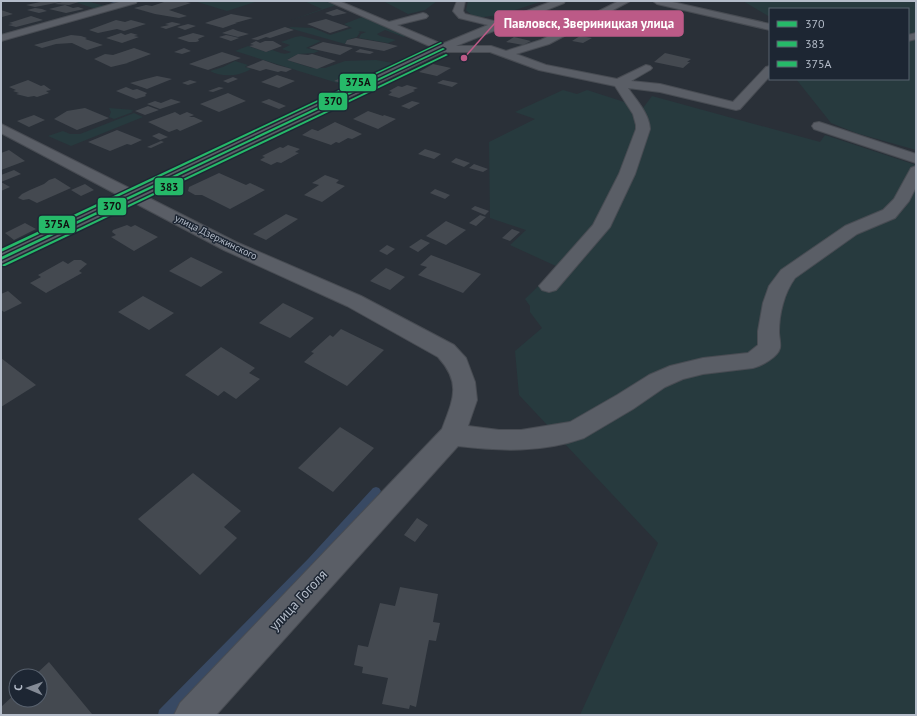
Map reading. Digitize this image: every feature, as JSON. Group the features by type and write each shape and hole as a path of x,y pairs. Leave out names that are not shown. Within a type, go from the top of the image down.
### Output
{"street":[{"path":"92,1 113,6"},
{"path":"1,38 133,1"},
{"path":"332,1 444,49 481,48 506,54 543,68 619,83 660,88 736,106 769,70"},
{"path":"461,1 458,11 462,16 498,25"},
{"path":"1,259 469,36 561,1"},
{"path":"506,54 545,42 626,1"},
{"path":"657,1 769,26"},
{"path":"387,25 423,16"},
{"path":"619,83 646,68"},
{"path":"550,286 601,227 627,174 643,129 644,122 640,112 631,103 619,83"},
{"path":"819,126 916,159"},
{"name":"улица Дзержинского","path":"1,128 230,246 354,302 446,351 458,364 464,382 465,400 452,435"},
{"path":"452,435 499,440 521,440 544,438 575,431 625,402 657,381 678,372 703,366 753,360 770,348 768,331 773,303 779,286 788,274 850,230 889,214 901,201 916,172"},
{"name":"улица Гоголя","path":"192,715 452,435"}],"green space":[{"path":"72,1 86,1 105,6 95,9"},
{"path":"194,1 258,1 227,11"},
{"path":"304,1 326,1 336,5 289,21 322,9"},
{"path":"383,1 437,1 425,10 408,14"},
{"path":"468,1 543,1 494,16 479,17 472,15 466,10"},
{"path":"743,1 916,1 916,150 856,133 831,123 797,80 909,80 909,8 769,8 769,16"},
{"path":"87,11 1,37 1,34"},
{"path":"362,17 406,35 404,37 385,30 377,34 396,40 388,43 359,38 361,34 366,32 358,31 344,24"},
{"path":"289,28 313,28 330,35 352,28 360,32 357,37 347,40 345,44"},
{"path":"301,36 321,41 306,48 319,51 314,53 298,54 287,60 312,68 325,68 345,61 376,60 393,63 405,57 408,58 347,86 235,51 248,46 266,52 272,50 286,54 291,52 282,49 290,45 281,42"},
{"path":"235,61 248,65 245,67 251,69 236,75 220,75 210,71 223,67"},
{"path":"563,90 577,94 587,90 643,108 652,96 820,142 825,135 916,165 916,715 580,715 658,543 519,395 515,351 542,328 530,312 530,306 525,299 558,267 510,245 526,230 490,218 489,142 535,119 515,112"},
{"path":"109,108 134,110 131,111 133,112 114,119 109,117 111,112"},
{"path":"134,113 143,117 71,146 48,136 63,131 70,134 80,134"}],"building":[{"path":"45,1 61,2 35,7 26,5"},
{"path":"66,1 79,2 69,5 54,4"},
{"path":"181,1 191,3 169,10 187,16 179,18 155,14 134,8 146,5 152,6 164,2"},
{"path":"65,5 73,8 78,7 84,9 66,13 49,9"},
{"path":"35,8 47,11 39,13 27,10"},
{"path":"337,9 347,13 333,16 325,13"},
{"path":"1,10 13,14 2,17"},
{"path":"231,14 253,18 223,28 205,23"},
{"path":"31,16 43,20 16,27 8,25 13,24 9,23"},
{"path":"326,19 349,27 330,33 307,24"},
{"path":"116,20 125,22 131,20 146,24 124,31 117,29 98,33 89,30"},
{"path":"172,22 181,24 166,29 160,27 169,25 165,24"},
{"path":"188,24 196,26 185,30 177,27"},
{"path":"285,27 294,30 270,38 266,37 258,40 251,39"},
{"path":"233,29 249,34 238,37 222,33"},
{"path":"121,33 125,35 131,33 138,35 134,36 139,37 122,43 106,38"},
{"path":"193,33 205,36 198,39 199,41 196,42 189,42 177,38"},
{"path":"71,35 81,36 87,38 85,39 103,45 87,50 72,43 56,44 42,48 34,45"},
{"path":"226,35 239,38 231,41 219,37"},
{"path":"580,36 592,38 583,43 572,41"},
{"path":"514,37 531,41 523,45 506,42"},
{"path":"356,38 398,46 384,51 345,44 347,40"},
{"path":"256,41 260,43 265,41 273,41 282,46 266,52 249,46 254,45 250,44"},
{"path":"323,42 353,48 340,55 309,48"},
{"path":"134,48 151,54 128,63 111,67 94,59 105,54 113,55"},
{"path":"184,48 191,51 182,54 174,52"},
{"path":"360,49 374,52 370,54 355,52"},
{"path":"222,52 241,58 208,70 189,64"},
{"path":"665,53 691,59 687,62 690,62 683,68 654,62"},
{"path":"298,54 312,54 336,61 317,69 287,60"},
{"path":"263,60 292,69 286,72 278,72 266,69 260,71 246,67"},
{"path":"433,64 451,68 437,76 419,72"},
{"path":"277,75 295,81 279,88 261,82"},
{"path":"157,76 172,79 147,89 130,83"},
{"path":"233,77 238,79 228,83 223,81"},
{"path":"341,78 353,81 346,84 334,81"},
{"path":"28,80 41,86 44,85 51,90 46,91 49,93 37,97 28,97 16,94 19,93 13,91 16,90 9,87"},
{"path":"190,80 197,82 188,85 182,83"},
{"path":"443,80 458,83 452,87 437,83"},
{"path":"407,85 418,88 413,90 415,91 399,98 388,95 392,92 389,91 398,86 402,87"},
{"path":"126,87 147,93 145,95 146,96 136,99 116,91"},
{"path":"219,87 224,88 213,92 208,91"},
{"path":"228,93 246,101 219,112 200,104"},
{"path":"171,99 181,102 160,109 147,104 155,101 161,103"},
{"path":"269,99 286,106 279,109 261,102"},
{"path":"412,101 420,103 409,109 401,106"},
{"path":"148,106 159,110 145,115 135,111"},
{"path":"85,108 109,118 77,130 54,119 67,111"},
{"path":"368,111 396,119 378,129 353,119"},
{"path":"175,112 180,115 187,112 194,115 189,117 194,117 203,121 180,131 177,129 169,132 148,122"},
{"path":"34,115 45,120 29,127 17,121"},
{"path":"335,122 362,134 352,139 348,138 331,145 302,135 312,129 318,131"},
{"path":"117,130 142,140 110,151 88,142"},
{"path":"159,133 168,137 160,140 152,136"},
{"path":"161,141 164,142 151,148 147,147"},
{"path":"288,145 300,149 295,152 299,153 281,163 277,162 271,165 260,160 265,157 262,156 280,147 283,148"},
{"path":"425,149 441,154 434,159 418,154"},
{"path":"9,150 25,161 1,170 1,153"},
{"path":"456,158 470,163 464,167 451,162"},
{"path":"474,164 488,169 483,172 469,168"},
{"path":"14,170 21,174 1,182 1,175"},
{"path":"219,173 246,185 250,183 265,190 230,209 202,195 195,195 188,191 189,187"},
{"path":"325,175 339,180 336,183 345,186 322,202 304,195 319,185 312,183"},
{"path":"55,178 71,188 37,203 29,199 23,200 18,198 22,194"},
{"path":"1,182 10,187 1,191"},
{"path":"85,184 94,190 81,196 71,190"},
{"path":"435,189 450,195 445,199 430,193"},
{"path":"475,206 489,211 485,215 471,209"},
{"path":"286,214 298,219 266,240 253,234"},
{"path":"480,215 486,217 476,226 469,223"},
{"path":"446,221 466,230 446,245 426,236"},
{"path":"25,223 36,229 14,240 5,233"},
{"path":"127,225 131,227 135,225 158,237 134,251 111,237 116,235 112,232 113,230"},
{"path":"512,229 520,232 510,241 502,238"},
{"path":"421,239 430,243 418,252 409,247"},
{"path":"387,245 395,249 387,255 379,251"},
{"path":"431,255 481,274 463,293 418,275 427,267 420,265"},
{"path":"191,257 223,272 201,287 169,271"},
{"path":"74,260 81,260 87,264 79,271 82,273 46,293 30,283 41,277 38,275 63,261 68,264"},
{"path":"386,268 405,277 390,290 370,281"},
{"path":"8,291 22,303 4,312 1,310 1,294"},
{"path":"143,296 174,313 149,330 118,312"},
{"path":"283,303 314,318 290,338 259,323"},
{"path":"341,329 384,350 347,386 304,362 314,353 311,352 330,335 333,337"},
{"path":"221,347 255,368 249,373 260,379 236,399 224,391 218,396 185,375"},
{"path":"1,358 36,385 1,407"},
{"path":"340,427 374,448 333,492 298,468"},
{"path":"193,473 241,511 224,527 237,538 200,575 138,519"},
{"path":"417,518 428,525 415,542 404,535"},
{"path":"400,587 438,594 433,622 440,623 436,641 429,640 416,707 410,705 409,709 382,704 388,678 362,673 363,667 354,665 358,645 368,647 380,603 395,606"},
{"path":"49,662 92,714 1,715 1,707 8,700 8,708 48,708 48,668 43,668"}],"waterway":[{"path":"109,1 118,3 125,1"},
{"path":"164,715 312,563 376,491"}],"transit line":[{"name":"375А","path":"1,251 441,43"},
{"name":"370","path":"1,259 444,49"},
{"name":"383","path":"4,265 447,55"}],"place":[{"name":"Павловск, Звериницкая улица","path":"464,58"}]}
